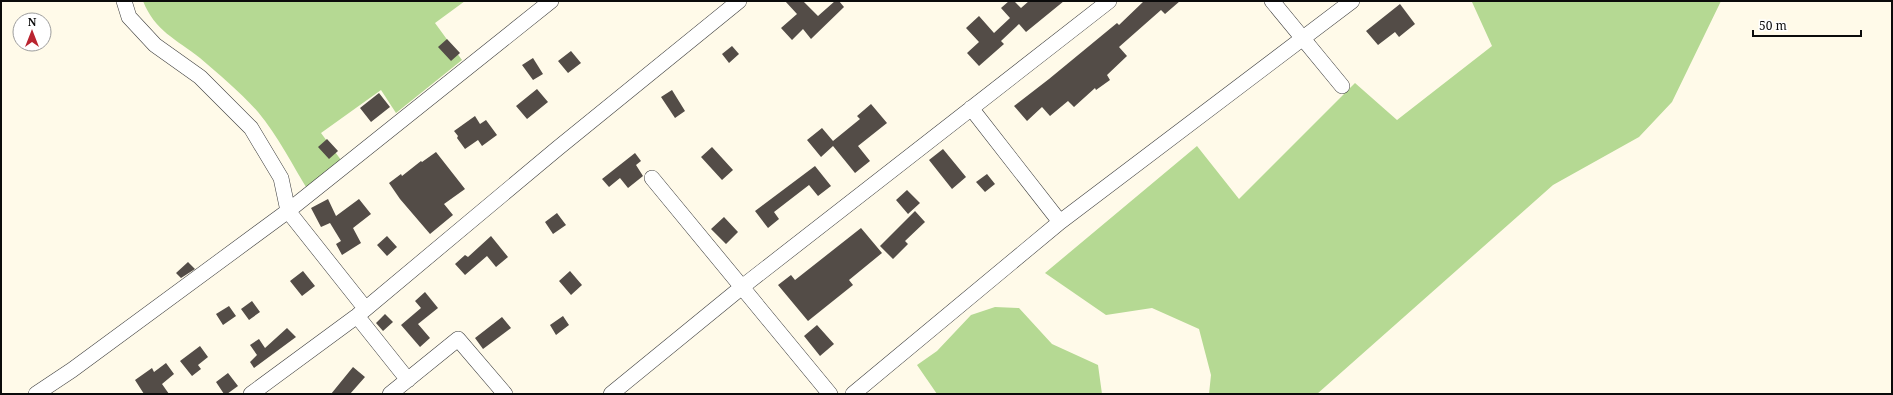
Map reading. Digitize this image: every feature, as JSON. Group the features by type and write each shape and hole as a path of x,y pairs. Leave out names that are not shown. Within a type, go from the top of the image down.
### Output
{"street":[{"path":"124,1 130,17 155,45 200,77 250,128 281,178 288,211 408,380"},
{"path":"36,394 72,370 288,211 551,1"},
{"path":"251,394 361,312 739,1"},
{"path":"611,394 742,287 1109,1"},
{"path":"1272,1 1342,86"},
{"path":"853,394 1060,222 1352,1"},
{"path":"971,108 1060,222"},
{"path":"652,178 830,394"},
{"path":"390,394 458,339 505,394"}],"green space":[{"path":"143,1 465,1 435,23 462,60 396,113 381,90 321,133 341,160 309,192 279,141 258,112 200,58 167,34 154,20"},
{"path":"1721,1 1672,102 1639,137 1553,185 1317,394 1209,394 1211,375 1199,329 1152,308 1106,315 1045,273 1197,146 1239,199 1355,83 1397,120 1492,46 1472,2"},
{"path":"995,307 1019,308 1052,344 1098,365 1102,394 937,394 917,365 937,351 971,315"}],"building":[{"path":"785,1 803,1 818,16 835,1 839,1 844,7 811,39 803,29 792,40 781,28 797,14"},
{"path":"1009,1 1014,1 1021,8 1029,1 1064,1 1026,32 1019,24 1001,41 1004,44 979,66 967,53 979,42 966,28 979,16 994,33 1010,18 1001,8"},
{"path":"1144,1 1180,1 1165,14 1161,10 1119,47 1127,56 1107,75 1110,80 1096,90 1095,88 1074,107 1068,101 1050,116 1042,107 1027,121 1014,106 1117,23 1119,25"},
{"path":"1400,4 1415,24 1399,37 1395,32 1378,45 1366,31"},
{"path":"447,39 460,53 451,61 438,47"},
{"path":"732,46 739,54 729,63 722,54"},
{"path":"571,51 581,63 568,73 558,61"},
{"path":"533,58 543,74 533,80 522,65"},
{"path":"537,89 548,102 527,119 516,106"},
{"path":"672,90 685,111 675,118 661,97"},
{"path":"379,93 390,107 371,122 360,108"},
{"path":"871,104 887,123 858,146 870,161 855,173 833,146 821,157 807,140 822,128 833,141 860,119 857,116"},
{"path":"475,116 480,124 486,120 497,135 482,146 478,140 465,149 454,131"},
{"path":"327,139 338,151 329,159 318,147"},
{"path":"712,147 733,170 722,180 701,157"},
{"path":"943,149 966,177 952,189 929,160"},
{"path":"436,152 465,189 444,204 453,215 430,234 400,199 389,183 401,174 402,176 421,161 422,162"},
{"path":"635,153 641,161 636,165 643,176 628,188 620,178 609,187 602,179"},
{"path":"815,166 831,186 818,196 809,185 774,212 779,219 768,228 755,211"},
{"path":"987,174 995,184 985,192 976,182"},
{"path":"907,190 920,203 908,214 896,200"},
{"path":"328,199 336,216 359,199 371,214 353,228 361,243 342,255 336,244 341,241 330,223 321,227 311,208"},
{"path":"915,211 925,222 905,241 908,244 893,259 880,246"},
{"path":"557,213 566,225 553,234 545,222"},
{"path":"724,217 738,232 726,244 711,229"},
{"path":"861,228 882,253 849,280 853,285 808,321 778,285 791,275 795,280"},
{"path":"387,236 397,247 387,256 377,245"},
{"path":"491,236 508,257 496,267 487,256 465,275 455,264 465,255 468,257"},
{"path":"188,262 195,269 181,278 176,273"},
{"path":"303,271 315,286 302,296 290,281"},
{"path":"570,271 582,285 571,295 559,281"},
{"path":"425,292 438,308 418,324 430,338 420,347 401,325 421,308 415,301"},
{"path":"252,301 260,312 249,320 241,309"},
{"path":"229,306 236,316 223,325 216,314"},
{"path":"385,314 393,322 383,331 376,323"},
{"path":"563,316 569,325 556,335 550,325"},
{"path":"502,317 511,328 483,349 475,338"},
{"path":"817,325 834,344 820,356 804,336"},
{"path":"287,328 296,337 254,368 250,362 257,355 250,345 259,339 265,348"},
{"path":"200,346 208,357 198,365 201,369 192,376 180,361"},
{"path":"166,363 174,374 162,384 169,394 144,394 135,380 152,368 154,372"},
{"path":"353,367 365,377 350,394 331,394"},
{"path":"228,373 238,386 227,394 224,394 216,382"}]}
